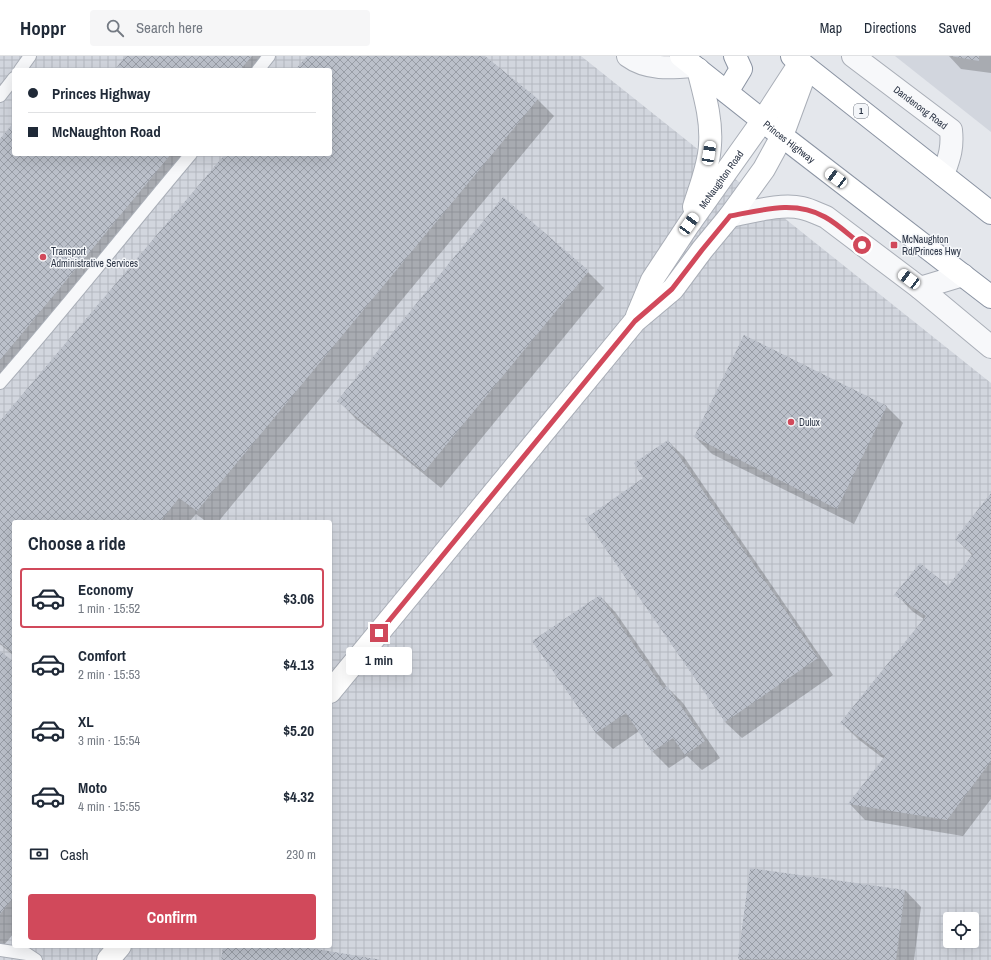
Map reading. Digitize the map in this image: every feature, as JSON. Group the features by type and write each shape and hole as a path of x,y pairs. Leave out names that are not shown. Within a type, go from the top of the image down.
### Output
{"main road":[{"path":"727,92 741,69 735,56"},
{"name":"1","path":"800,62 991,213"},
{"name":"McNaughton Road","path":"635,321 652,280 689,224 763,120 800,62"},
{"name":"McNaughton Road","path":"332,690 635,321 672,289 730,216 764,169 782,136 800,62"},
{"name":"Princes Highway","path":"690,64 991,297"},
{"path":"689,224 707,162 710,144 709,118 705,98 690,64"},
{"path":"108,960 118,948"}],"street":[{"path":"628,56 642,64 659,67 674,68 690,64"},
{"name":"Dandenong Road","path":"854,56 951,130 952,144 950,157 943,175"},
{"path":"730,216 776,208 801,208 826,217 920,288 991,347"},
{"path":"920,288 962,275"}],"lane":[{"path":"21,68 30,56"},
{"path":"260,68 269,56"},
{"path":"0,96 12,81"},
{"path":"0,383 49,327 111,249 189,156"},
{"path":"0,950 27,954 36,960"}],"shaded area":[{"path":"0,56 581,56 991,383 991,960 0,960"},
{"path":"895,56 991,56 991,132"}],"building":[{"path":"125,56 252,56 242,68 116,68"},
{"path":"307,56 485,56 538,99 197,511 179,498 162,520 12,520 12,652 0,643 0,421 223,156 332,156 332,68 297,68"},
{"path":"950,56 979,56 979,61"},
{"name":"Transport Administrative Services","path":"12,124 12,156 169,156 0,360 0,139"},
{"path":"503,197 589,271 424,472 337,401"},
{"name":"Dulux","path":"744,335 887,406 837,509 694,437"},
{"path":"668,440 818,658 725,722 585,519 643,478 634,463"},
{"path":"991,493 991,761 947,820 848,804 885,756 840,723 926,616 894,595 920,563 948,586 973,554 955,539"},
{"path":"600,595 663,688 667,686 705,741 685,755 673,738 652,752 626,713 596,733 532,641"},
{"path":"0,651 12,660 12,899 0,914"},
{"path":"750,868 905,890 896,960 738,959"},
{"path":"223,948 310,948 382,960 221,960"}],"place":[{"name":"McNaughton Rd/Princes Hwy","path":"894,245"},
{"name":"Transport Administrative Services","path":"43,257"},
{"name":"Dulux","path":"791,422"}],"route":[{"path":"379,633 635,321 672,289 730,216 776,208 801,208 826,217 862,245"}]}
